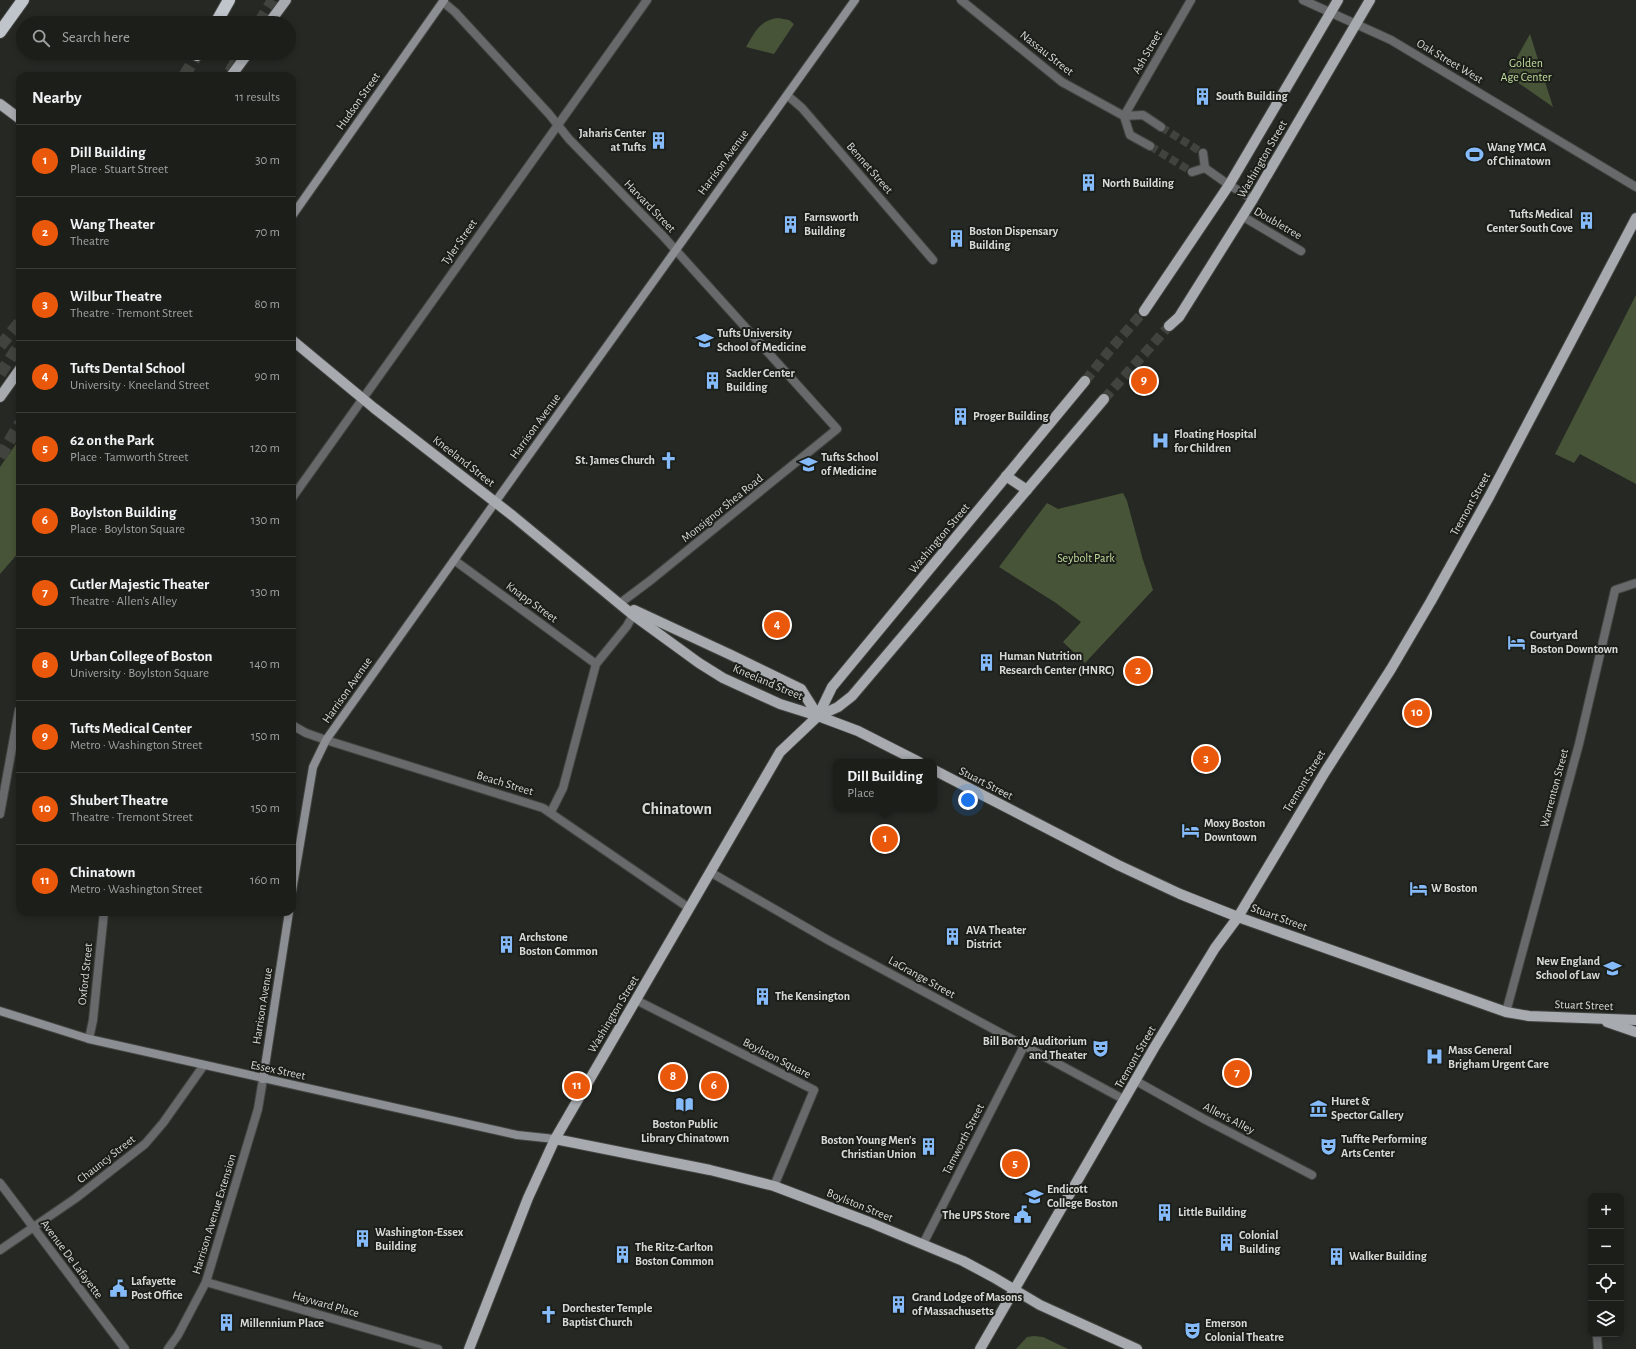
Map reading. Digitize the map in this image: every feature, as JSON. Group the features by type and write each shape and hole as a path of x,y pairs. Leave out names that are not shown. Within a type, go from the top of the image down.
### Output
{"highway":[{"path":"0,32 23,0"},
{"path":"220,16 229,0"}],"main road":[{"path":"274,16 286,0"},
{"name":"Harrison Avenue","path":"296,867 313,767 326,740 855,0"},
{"name":"Washington Street","path":"1144,311 1230,185 1338,0"},
{"name":"Washington Street","path":"1169,326 1179,317 1253,199 1370,0"},
{"name":"Hudson Street","path":"296,210 444,1"},
{"path":"234,72 243,60"},
{"path":"0,104 16,116"},
{"name":"Tremont Street","path":"980,1349 1154,1048 1215,948 1238,917 1325,772 1391,669 1432,601 1489,497 1636,218"},
{"name":"Kneeland Street","path":"296,343 362,398 513,516 633,615 686,654 723,678 780,704 818,716"},
{"path":"0,397 16,375"},
{"name":"Washington Street","path":"818,716 832,687 1086,381"},
{"name":"Washington Street","path":"469,1349 528,1198 555,1139 573,1105 636,1000 780,752 818,716 838,707 852,696 1104,399"},
{"path":"1006,476 1027,490"},
{"name":"Kneeland Street","path":"620,604 801,689 818,716"},
{"path":"818,716 858,731 913,759"},
{"name":"Stuart Street","path":"937,772 1118,866 1180,894 1238,917 1506,1012 1530,1016 1636,1020"},
{"name":"Harrison Avenue","path":"263,1079 288,916"},
{"name":"Essex Street","path":"0,1011 89,1039 517,1135 555,1139"},
{"path":"1595,1018 1636,1032"},
{"name":"Boylston Street","path":"555,1139 710,1170 774,1186 922,1244 977,1268 1040,1305 1137,1349"}],"street":[{"name":"Tyler Street","path":"296,492 647,0"},
{"name":"Nassau Street","path":"961,0 1062,82 1124,116"},
{"name":"Ash Street","path":"1124,116 1191,0"},
{"name":"Oak Street West","path":"1303,0 1391,40 1636,187"},
{"name":"Harvard Street","path":"444,1 569,139 676,250 837,429"},
{"name":"Bennet Street","path":"787,95 802,108 933,260"},
{"path":"1150,146 1130,135 1124,116 1143,115 1161,127"},
{"path":"1203,153 1205,168 1253,199"},
{"path":"1192,172 1205,168"},
{"name":"Doubletree","path":"1242,216 1301,251"},
{"name":"Monsignor Shea Road","path":"620,604 837,429"},
{"name":"Knapp Street","path":"454,560 596,664"},
{"name":"Warrenton Street","path":"1506,1012 1579,744 1615,590 1636,583"},
{"path":"551,812 563,788 596,664 627,626 633,615"},
{"path":"0,814 16,726"},
{"name":"Beach Street","path":"296,727 306,733 326,740 526,802 551,812 689,908"},
{"name":"LaGrange Street","path":"710,872 828,940 1125,1100"},
{"name":"Oxford Street","path":"89,1039 93,1020 104,916"},
{"name":"Boylston Square","path":"636,1000 814,1090 774,1186"},
{"name":"Tamworth Street","path":"922,1244 1024,1046"},
{"name":"Chauncy Street","path":"0,1250 32,1226 76,1198 144,1144 163,1123 204,1065"},
{"name":"Harrison Avenue Extension","path":"168,1349 182,1330 206,1282 258,1109 263,1079"},
{"name":"Allen's Alley","path":"1136,1081 1204,1119 1312,1175"},
{"name":"Avenue De Lafayette","path":"0,1183 125,1349"},
{"name":"Hayward Place","path":"206,1282 438,1349"},
{"path":"1597,1337 1598,1349"}],"green space":[{"path":"778,18 789,20 794,24 774,54 746,47 762,24"},
{"name":"Golden Age Center","path":"1530,34 1553,107 1507,75"},
{"path":"1636,295 1636,484 1580,454 1574,463 1555,454"},
{"path":"16,444 16,556 0,574 0,467"},
{"name":"Seybolt Park","path":"1123,493 1127,501 1153,590 1085,663 1063,642 1081,622 1056,603 999,567 1047,503 1058,509"},
{"path":"1027,1337 1043,1337 1068,1349 1016,1349"}],"tunnel":[{"path":"263,16 273,0"},
{"path":"186,72 194,60"},
{"path":"230,72 237,60"},
{"path":"1161,127 1203,153"},
{"path":"1150,146 1192,172"},
{"path":"1085,381 1144,311"},
{"path":"1104,399 1169,326"},
{"path":"0,346 16,327"},
{"path":"0,374 16,350"},
{"path":"0,457 16,430"}],"place":[{"name":"South Building","path":"1203,96"},
{"name":"Jaharis Center at Tufts","path":"659,140"},
{"name":"Wang YMCA of Chinatown","path":"1474,154"},
{"name":"North Building","path":"1089,183"},
{"name":"Tufts Medical Center South Cove","path":"1586,221"},
{"name":"Farnsworth Building","path":"791,224"},
{"name":"Boston Dispensary Building","path":"956,238"},
{"name":"Tufts University School of Medicine","path":"704,340"},
{"name":"Sackler Center Building","path":"713,380"},
{"name":"Tufts Medical Center","path":"1144,381"},
{"name":"Proger Building","path":"960,416"},
{"name":"Floating Hospital for Children","path":"1161,441"},
{"name":"St. James Church","path":"668,460"},
{"name":"Tufts School of Medicine","path":"808,464"},
{"name":"Tufts Dental School","path":"777,625"},
{"name":"Courtyard Boston Downtown","path":"1517,642"},
{"name":"Human Nutrition Research Center (HNRC)","path":"986,663"},
{"name":"Wang Theater","path":"1138,671"},
{"name":"Shubert Theatre","path":"1417,713"},
{"name":"Wilbur Theatre","path":"1206,759"},
{"name":"Moxy Boston Downtown","path":"1191,830"},
{"name":"Dill Building","path":"885,839"},
{"name":"W Boston","path":"1418,888"},
{"name":"AVA Theater District","path":"953,937"},
{"name":"Archstone Boston Common","path":"506,944"},
{"name":"New England School of Law","path":"1613,968"},
{"name":"The Kensington","path":"762,996"},
{"name":"Bill Bordy Auditorium and Theater","path":"1100,1048"},
{"name":"Mass General Brigham Urgent Care","path":"1435,1057"},
{"name":"Cutler Majestic Theater","path":"1237,1073"},
{"name":"Urban College of Boston","path":"673,1077"},
{"name":"Chinatown","path":"577,1086"},
{"name":"Boylston Building","path":"714,1086"},
{"name":"Boston Public Library Chinatown","path":"685,1105"},
{"name":"Huret & Spector Gallery","path":"1318,1108"},
{"name":"Tuffte Performing Arts Center","path":"1328,1146"},
{"name":"Boston Young Men's Christian Union","path":"929,1147"},
{"name":"62 on the Park","path":"1015,1164"},
{"name":"Endicott College Boston","path":"1034,1196"},
{"name":"Little Building","path":"1165,1212"},
{"name":"The UPS Store","path":"1023,1215"},
{"name":"Washington-Essex Building","path":"362,1239"},
{"name":"Colonial Building","path":"1226,1242"},
{"name":"The Ritz-Carlton Boston Common","path":"622,1254"},
{"name":"Walker Building","path":"1336,1256"},
{"name":"Lafayette Post Office","path":"118,1288"},
{"name":"Grand Lodge of Masons of Massachusetts","path":"899,1304"},
{"name":"Dorchester Temple Baptist Church","path":"549,1315"},
{"name":"Millennium Place","path":"227,1323"},
{"name":"Emerson Colonial Theatre","path":"1192,1330"}],"district":[{"name":"Chinatown","path":"677,808"}]}
